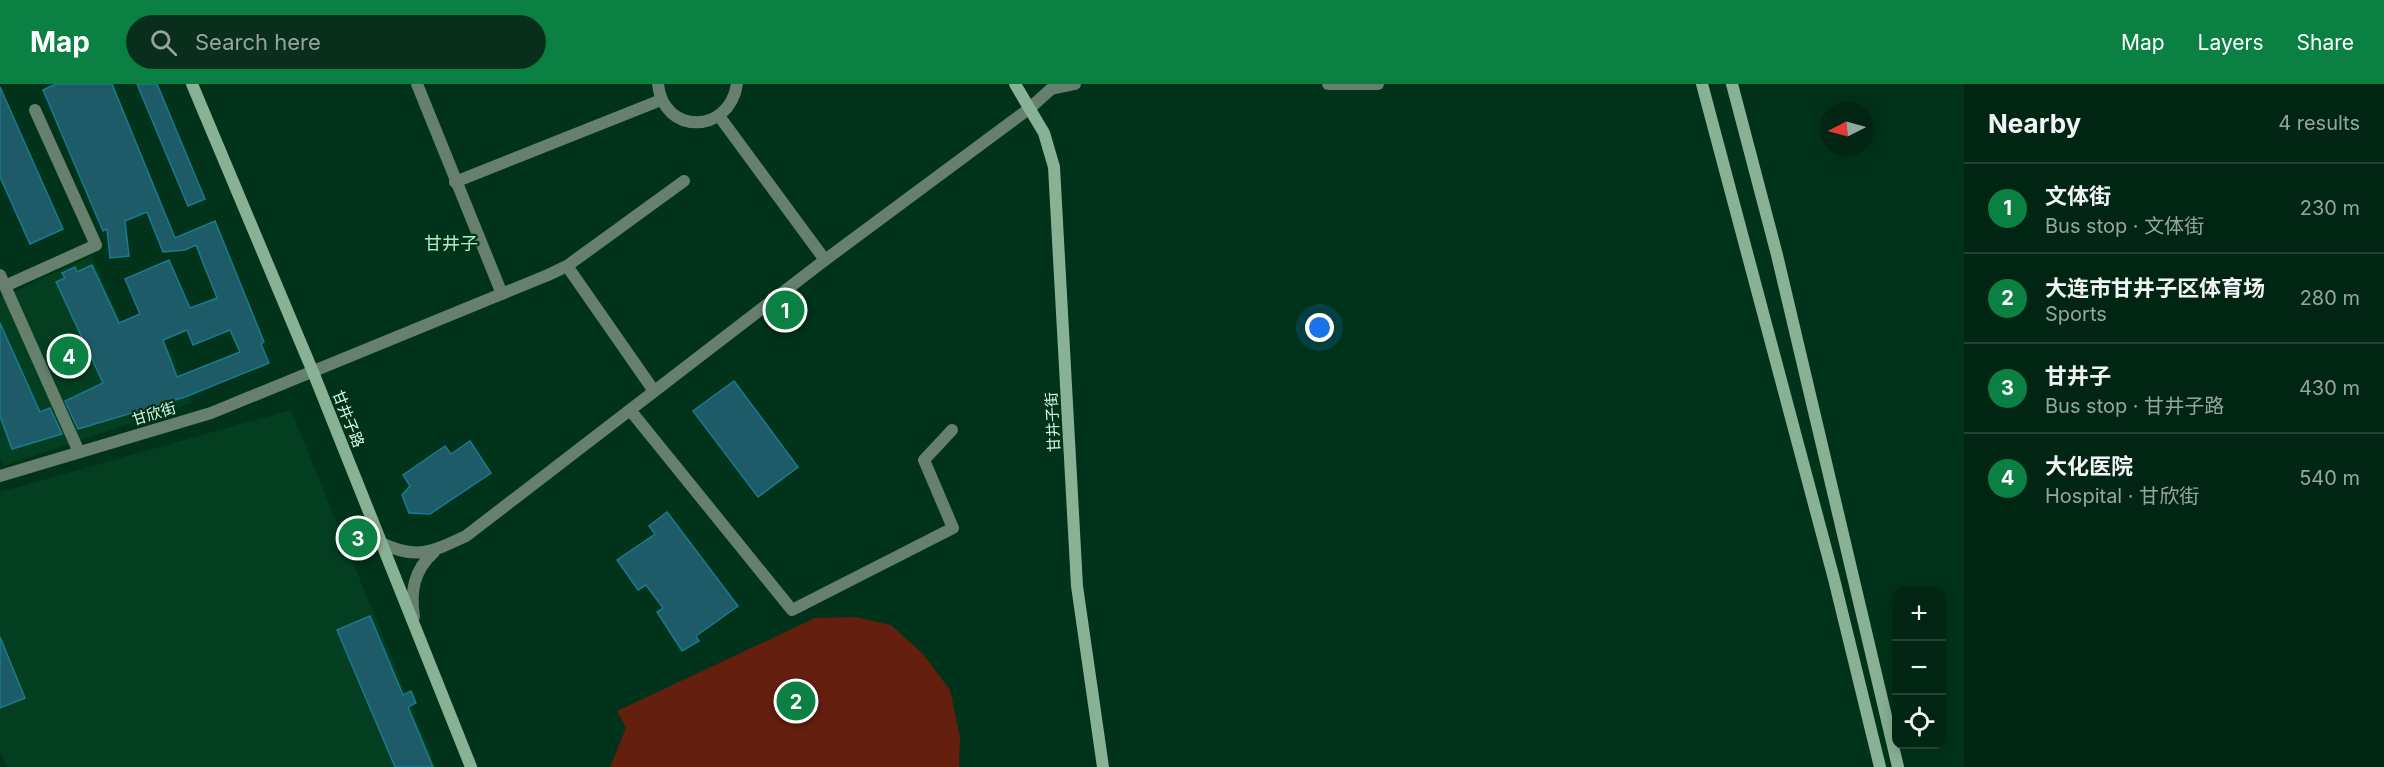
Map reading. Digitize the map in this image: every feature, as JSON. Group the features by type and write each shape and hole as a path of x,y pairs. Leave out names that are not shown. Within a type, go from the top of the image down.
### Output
{"street":[{"name":"甘井子路","path":"192,84 313,372 471,767"},
{"path":"417,84 502,294"},
{"path":"658,84 661,100 675,115 693,123 707,122 720,116 729,108 735,97 737,84"},
{"name":"甘井子街","path":"1015,84 1044,133 1054,167 1077,586 1103,767"},
{"path":"415,627 411,600 412,586 425,560 435,551 466,536 825,260 1030,108 1051,89 1075,84"},
{"path":"1328,84 1378,84"},
{"path":"1702,84 1834,579 1880,767"},
{"path":"1732,84 1779,267 1898,767"},
{"path":"455,182 661,100"},
{"path":"35,110 96,245 2,280 79,452"},
{"path":"720,116 825,260"},
{"name":"甘欣街","path":"0,476 211,413 567,266 684,181"},
{"path":"567,266 654,391"},
{"path":"630,410 792,610 953,528 924,460 952,430"},
{"path":"381,543 408,553 435,551"}],"shaded area":[{"path":"91,256 140,362 170,349 192,403 3,466 0,459 0,298"},
{"path":"291,410 436,767 7,767 0,751 0,492"},
{"path":"855,617 891,625 923,654 950,690 960,737 959,767 610,767 626,728 617,711 815,618"}],"building":[{"path":"56,84 112,84 175,238 215,221 264,342 261,344 269,363 185,397 78,429 65,401 103,383 56,282 65,278 62,273 75,267 77,272 92,265 119,323 140,314 125,279 169,260 190,308 217,298 196,245 185,250 163,252 147,212 125,221 129,256 110,258 107,229 103,231 43,90","holes":["187,330 193,345 230,330 240,352 177,377 163,340"]},
{"path":"137,84 157,84 205,199 188,206"},
{"path":"0,87 63,229 30,244 0,177"},
{"path":"0,323 40,412 50,408 62,434 12,449 0,416"},
{"path":"734,381 798,467 758,497 693,411"},
{"path":"470,441 491,473 430,514 409,513 402,495 410,486 403,475 445,446 451,454"},
{"path":"667,512 738,606 696,636 699,641 682,651 657,612 663,608 646,585 638,590 617,560 655,534 649,526"},
{"path":"370,616 403,695 411,691 416,703 408,707 433,767 395,767 337,630"},
{"path":"0,637 25,698 0,708"}],"place":[{"name":"文体街","path":"785,310"},
{"name":"大化医院","path":"69,356"},
{"name":"甘井子","path":"358,538"},
{"name":"大连市甘井子区体育场","path":"796,701"}],"district":[{"name":"甘井子","path":"451,244"}]}
